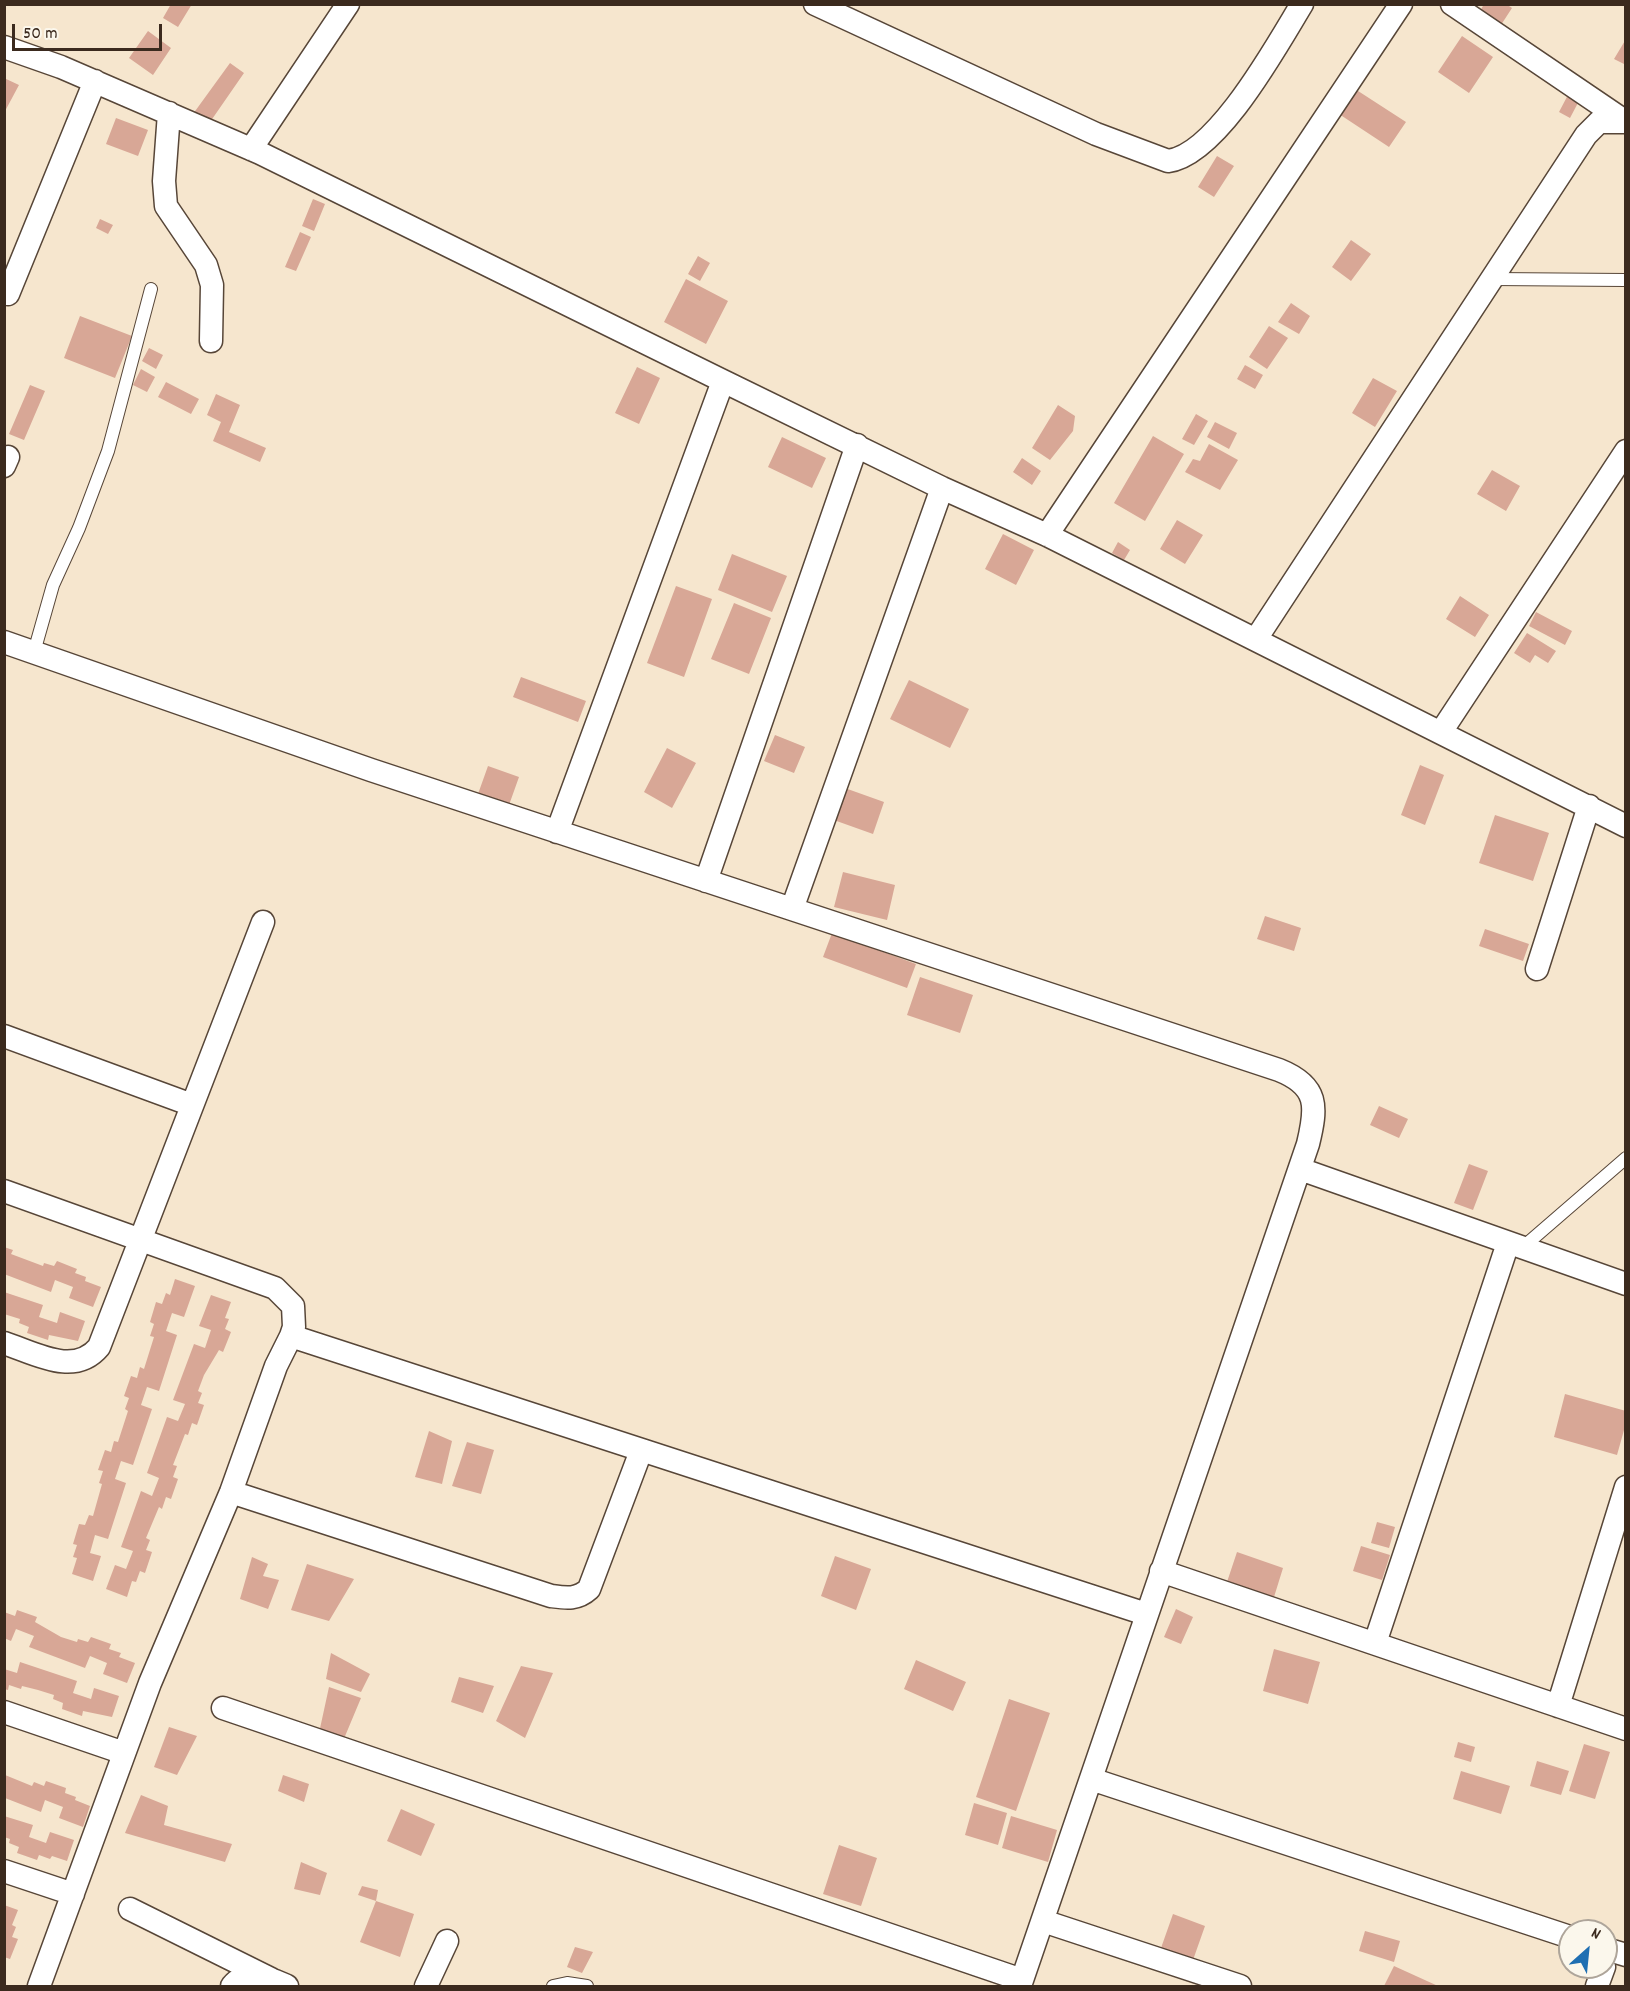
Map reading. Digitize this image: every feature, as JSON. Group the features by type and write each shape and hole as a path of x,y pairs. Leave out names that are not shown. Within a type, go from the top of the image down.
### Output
{"street":[{"path":"251,148 348,4"},
{"path":"815,4 1096,134 1168,161 1181,159 1222,123 1266,63 1302,4"},
{"path":"1047,535 1401,4"},
{"path":"1452,4 1626,122"},
{"path":"4,47 95,81 251,148 942,488 1047,535 1626,826"},
{"path":"8,294 95,81"},
{"path":"169,113 164,181 166,206 206,264 212,285 211,341"},
{"path":"1256,639 1592,127 1607,120 1626,122"},
{"path":"557,831 723,381"},
{"path":"706,881 858,445"},
{"path":"1441,732 1626,451"},
{"path":"792,909 942,488"},
{"path":"4,642 557,831 1295,1076 1310,1092 1314,1108 1314,1118 1300,1169 1021,1983 223,1708"},
{"path":"1537,969 1589,806"},
{"path":"4,1343 68,1364 83,1362 92,1356 107,1330 263,922"},
{"path":"4,1036 192,1105"},
{"path":"1300,1169 1626,1284"},
{"path":"4,1191 275,1288 293,1305 294,1327 276,1366 231,1492 150,1683 39,1986"},
{"path":"1375,1643 1515,1246"},
{"path":"291,1336 1146,1614"},
{"path":"231,1492 551,1596 570,1599 582,1596 589,1590 641,1451"},
{"path":"1558,1706 1626,1487"},
{"path":"1161,1571 1626,1729"},
{"path":"4,1712 124,1753"},
{"path":"1091,1779 1558,1933"},
{"path":"4,1871 73,1894"},
{"path":"130,1909 279,1983"},
{"path":"1043,1921 1240,1986"},
{"path":"426,1986 447,1941"},
{"path":"232,1986 247,1976 279,1983"}],"lane":[{"path":"1492,279 1626,280"},
{"path":"34,652 53,585 79,528 108,451 151,289"},
{"path":"1515,1246 1626,1158"},
{"path":"553,1986 567,1983 587,1986"}],"building":[{"path":"171,4 192,4 178,27 163,18"},
{"path":"1484,4 1506,4 1512,8 1499,28 1478,15"},
{"path":"148,31 171,48 153,75 129,58"},
{"path":"1462,36 1493,57 1469,93 1438,72"},
{"path":"1626,39 1626,65 1614,59"},
{"path":"230,63 244,73 208,125 193,114"},
{"path":"4,78 19,85 4,113"},
{"path":"1355,89 1406,122 1389,147 1339,114"},
{"path":"1569,93 1580,99 1570,118 1559,112"},
{"path":"116,118 148,130 138,156 106,144"},
{"path":"1217,156 1234,166 1214,197 1198,187"},
{"path":"313,199 325,204 314,231 302,226"},
{"path":"100,219 113,225 108,234 96,228"},
{"path":"300,232 311,237 296,271 285,267"},
{"path":"1351,240 1371,254 1351,281 1332,267"},
{"path":"698,256 710,263 700,281 688,274"},
{"path":"686,279 728,301 706,344 664,322"},
{"path":"1291,303 1310,316 1299,334 1278,322"},
{"path":"80,316 132,336 115,378 64,358"},
{"path":"1269,326 1288,338 1267,369 1249,357"},
{"path":"149,348 163,355 156,369 142,361"},
{"path":"1245,365 1263,375 1255,389 1237,379"},
{"path":"637,367 660,378 639,424 615,413"},
{"path":"141,369 155,377 147,392 133,385"},
{"path":"1373,378 1397,391 1375,427 1352,413"},
{"path":"166,382 199,399 191,414 158,397"},
{"path":"30,385 45,391 24,440 9,434"},
{"path":"216,394 240,405 229,432 266,448 260,462 213,441 221,422 207,415"},
{"path":"1058,405 1075,416 1073,431 1050,460 1032,448"},
{"path":"1196,414 1208,421 1194,445 1182,439"},
{"path":"1215,422 1237,433 1229,449 1207,437"},
{"path":"1153,436 1184,454 1145,521 1114,503"},
{"path":"782,437 826,458 812,488 768,467"},
{"path":"1209,444 1238,460 1220,490 1185,472 1193,459 1200,461"},
{"path":"1022,458 1041,471 1032,485 1013,472"},
{"path":"1492,470 1520,486 1506,511 1477,494"},
{"path":"1177,520 1203,535 1185,564 1160,549"},
{"path":"1003,534 1034,550 1016,585 985,569"},
{"path":"1118,542 1130,550 1124,560 1112,553"},
{"path":"732,554 787,576 772,612 718,590"},
{"path":"676,586 712,599 684,677 647,663"},
{"path":"1460,596 1489,615 1475,637 1446,619"},
{"path":"734,603 771,618 749,674 711,659"},
{"path":"1536,612 1572,631 1565,645 1529,626"},
{"path":"1527,633 1556,651 1548,663 1535,655 1530,663 1514,653"},
{"path":"521,677 586,701 578,722 513,697"},
{"path":"909,680 969,709 950,748 890,719"},
{"path":"775,735 805,747 794,773 764,761"},
{"path":"667,748 696,763 672,808 644,792"},
{"path":"1420,765 1444,775 1425,825 1401,815"},
{"path":"488,766 519,777 509,805 478,794"},
{"path":"842,787 884,802 873,834 831,819"},
{"path":"1495,815 1549,833 1533,881 1479,863"},
{"path":"843,872 895,885 887,920 834,907"},
{"path":"1265,916 1301,928 1294,951 1257,939"},
{"path":"1485,929 1529,944 1523,961 1479,946"},
{"path":"832,933 916,964 907,988 823,957"},
{"path":"920,977 973,995 960,1033 907,1015"},
{"path":"1379,1106 1408,1119 1399,1138 1370,1125"},
{"path":"1469,1164 1488,1171 1473,1210 1454,1203"},
{"path":"4,1247 13,1250 11,1254 43,1266 44,1263 54,1266 57,1261 77,1269 75,1273 86,1277 85,1281 101,1287 93,1307 69,1298 73,1287 55,1280 51,1292 4,1274"},
{"path":"175,1279 195,1286 184,1317 172,1313 166,1331 177,1335 159,1391 147,1387 141,1405 152,1409 133,1465 121,1461 115,1479 126,1483 108,1539 95,1535 90,1553 101,1556 93,1581 72,1574 77,1558 73,1557 77,1545 73,1544 79,1524 85,1525 89,1515 93,1516 102,1484 99,1483 103,1471 98,1470 105,1450 111,1452 114,1441 118,1442 128,1411 125,1409 129,1398 124,1396 131,1376 137,1378 140,1367 144,1369 154,1337 150,1336 154,1324 150,1322 156,1302 162,1304 166,1293 170,1295"},
{"path":"4,1292 43,1305 39,1317 57,1323 60,1312 85,1321 78,1341 49,1335 48,1340 27,1333 29,1327 19,1323 20,1319 4,1314"},
{"path":"211,1295 231,1302 225,1318 229,1319 225,1329 231,1332 223,1352 219,1350 204,1375 198,1391 202,1393 198,1403 204,1405 197,1425 192,1423 188,1435 185,1434 173,1465 177,1466 173,1477 178,1479 171,1499 166,1497 162,1509 159,1507 146,1538 150,1540 146,1550 152,1552 145,1573 140,1571 136,1582 132,1581 127,1597 106,1589 115,1565 126,1569 133,1551 121,1547 141,1491 152,1496 159,1478 147,1473 167,1417 178,1421 185,1404 173,1400 194,1344 205,1348 211,1330 199,1326"},
{"path":"1565,1394 1626,1411 1626,1423 1617,1455 1554,1437"},
{"path":"429,1431 452,1441 442,1484 415,1477"},
{"path":"467,1442 494,1450 481,1494 452,1486"},
{"path":"1377,1522 1395,1527 1389,1548 1371,1543"},
{"path":"1361,1546 1390,1555 1382,1580 1353,1571"},
{"path":"1237,1552 1283,1568 1274,1597 1227,1582"},
{"path":"835,1556 871,1569 856,1610 821,1596"},
{"path":"252,1557 268,1564 263,1576 279,1580 268,1609 240,1599"},
{"path":"307,1564 354,1579 329,1621 291,1610"},
{"path":"1176,1609 1193,1617 1181,1644 1164,1637"},
{"path":"17,1610 37,1617 35,1622 61,1637 77,1642 78,1639 88,1642 91,1637 111,1644 109,1649 121,1653 119,1657 135,1663 127,1683 103,1674 107,1663 90,1656 85,1668 29,1647 34,1636 16,1629 11,1641 4,1638 4,1612 15,1616"},
{"path":"1274,1649 1320,1662 1308,1704 1263,1691"},
{"path":"331,1653 370,1674 361,1692 326,1679"},
{"path":"916,1660 966,1682 953,1711 904,1689"},
{"path":"20,1662 77,1681 73,1693 91,1699 94,1688 119,1696 112,1717 83,1711 82,1716 62,1709 63,1703 53,1699 54,1695 38,1690 22,1686 21,1689 9,1685 8,1690 4,1689 4,1669 17,1673"},
{"path":"521,1666 553,1673 525,1738 496,1721"},
{"path":"459,1677 494,1686 483,1713 451,1702"},
{"path":"329,1687 361,1698 343,1741 319,1733"},
{"path":"1009,1699 1050,1713 1016,1811 976,1797"},
{"path":"169,1727 197,1736 177,1775 154,1767"},
{"path":"1458,1742 1475,1747 1471,1762 1454,1757"},
{"path":"1584,1744 1610,1752 1595,1799 1569,1791"},
{"path":"1537,1761 1569,1771 1561,1795 1530,1786"},
{"path":"1461,1771 1510,1786 1501,1814 1453,1799"},
{"path":"5,1775 32,1786 34,1782 44,1786 46,1781 66,1788 65,1793 90,1806 83,1827 59,1818 63,1807 45,1800 41,1812 5,1798"},
{"path":"283,1775 309,1784 304,1802 278,1791"},
{"path":"141,1795 168,1806 164,1825 232,1844 225,1862 125,1833"},
{"path":"974,1803 1007,1813 998,1845 965,1835"},
{"path":"401,1809 435,1824 421,1856 387,1841"},
{"path":"4,1816 33,1825 29,1837 46,1843 50,1832 74,1840 67,1861 39,1855 37,1860 17,1853 19,1847 9,1843 10,1839 4,1837"},
{"path":"1011,1816 1057,1830 1048,1862 1002,1848"},
{"path":"839,1845 877,1858 861,1906 823,1894"},
{"path":"301,1862 327,1873 320,1895 294,1889"},
{"path":"362,1886 378,1890 376,1901 358,1895"},
{"path":"376,1901 414,1914 400,1957 360,1942"},
{"path":"4,1905 18,1910 12,1925 16,1927 12,1937 18,1939 10,1959 4,1957"},
{"path":"1173,1914 1205,1926 1193,1960 1161,1948"},
{"path":"1365,1931 1400,1941 1394,1962 1359,1951"},
{"path":"575,1947 593,1952 582,1973 567,1967"},
{"path":"1394,1966 1438,1986 1384,1986"}]}
